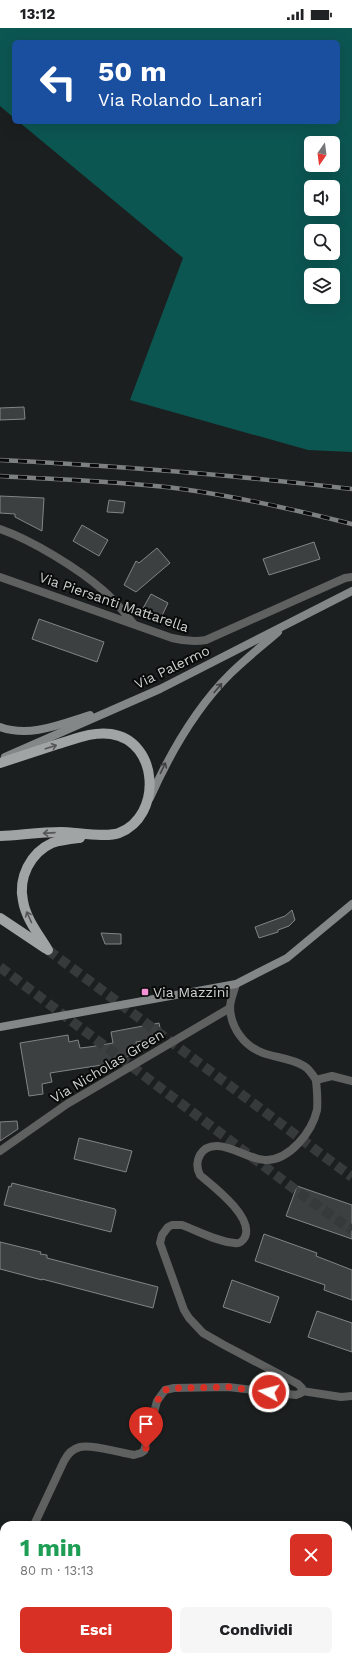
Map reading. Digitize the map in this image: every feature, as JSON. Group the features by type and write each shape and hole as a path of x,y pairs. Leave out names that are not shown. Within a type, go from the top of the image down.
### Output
{"main road":[{"name":"Via Palermo","path":"0,759 160,689 352,591"},
{"path":"0,836 60,832 116,834 128,829 143,813 166,762 194,718 228,676 244,660 290,622"},
{"path":"0,728 27,732 47,728 124,705"},
{"path":"0,763 84,736 100,733 113,734 126,739 138,748 144,760 149,773 147,804"},
{"path":"0,918 48,950 31,921 23,902 22,886 25,871 32,858 43,848 54,843 102,834"},
{"path":"0,1027 236,984 287,958 352,904"}],"street":[{"path":"0,530 27,541 76,570 105,592 133,624"},
{"name":"Via Piersanti Mattarella","path":"0,577 181,640 198,641 206,640 345,578 352,577"},
{"path":"236,984 230,1008 234,1028 249,1045 263,1053 290,1059 306,1066 316,1080 317,1106 315,1117 308,1131 299,1143 285,1154 266,1160 216,1146 206,1149 198,1157 197,1168 200,1175 235,1207 242,1219 246,1235 240,1243 235,1244 177,1224 168,1227 164,1231 160,1243 184,1310 195,1326 203,1333 224,1345 301,1385 302,1391"},
{"name":"Via Nicholas Green","path":"0,1151 74,1100 230,1008"},
{"path":"316,1080 332,1076 352,1081"},
{"path":"36,1521 64,1461 68,1454 74,1449 80,1446 89,1446 134,1455 141,1454 144,1451 157,1401 165,1390 174,1388 228,1387 296,1395 302,1391 341,1397 352,1396"}],"shaded area":[{"path":"0,28 352,28 352,452 308,450 130,400 183,258 21,124 340,124 340,40 12,40 12,116 0,106"}],"building":[{"path":"24,407 25,419 0,420 0,408"},
{"path":"0,496 44,498 42,531 15,517 15,514 0,513"},
{"path":"109,500 125,502 123,513 107,512"},
{"path":"82,525 108,540 99,556 73,541"},
{"path":"314,542 320,559 269,575 263,559"},
{"path":"157,548 170,563 136,592 124,585 136,561 139,563"},
{"path":"151,594 168,603 160,620 142,610"},
{"path":"39,619 104,642 97,662 32,639"},
{"path":"292,910 295,920 289,926 278,930 278,932 259,938 255,927 285,916"},
{"path":"101,933 121,934 121,944 105,944"},
{"path":"159,1023 162,1038 136,1042 138,1054 115,1059 115,1063 50,1073 52,1082 42,1084 43,1094 29,1096 20,1043 68,1035 69,1042 78,1040 80,1048 89,1047 113,1043 111,1032"},
{"path":"17,1121 18,1129 0,1141 0,1122"},
{"path":"79,1138 132,1151 126,1172 74,1159"},
{"path":"12,1183 115,1209 116,1211 111,1232 4,1205 9,1186 11,1187"},
{"path":"297,1186 352,1205 352,1239 286,1216"},
{"path":"264,1234 317,1253 316,1256 352,1270 352,1300 324,1290 325,1285 255,1261"},
{"path":"0,1242 41,1252 40,1254 47,1255 47,1258 158,1287 153,1308 0,1269"},
{"path":"232,1280 279,1297 270,1323 223,1307"},
{"path":"317,1311 352,1323 352,1352 308,1337"}],"tunnel":[{"path":"48,950 352,1177"},
{"path":"0,967 301,1194 352,1230"}],"railway":[{"path":"0,460 88,465 264,479 352,489"},
{"path":"0,476 114,482 182,489 268,504 352,524"}],"place":[{"name":"Via Mazzini","path":"145,992"}],"route":[{"path":"146,1448 158,1397 165,1390 174,1388 228,1387 269,1392"}]}
